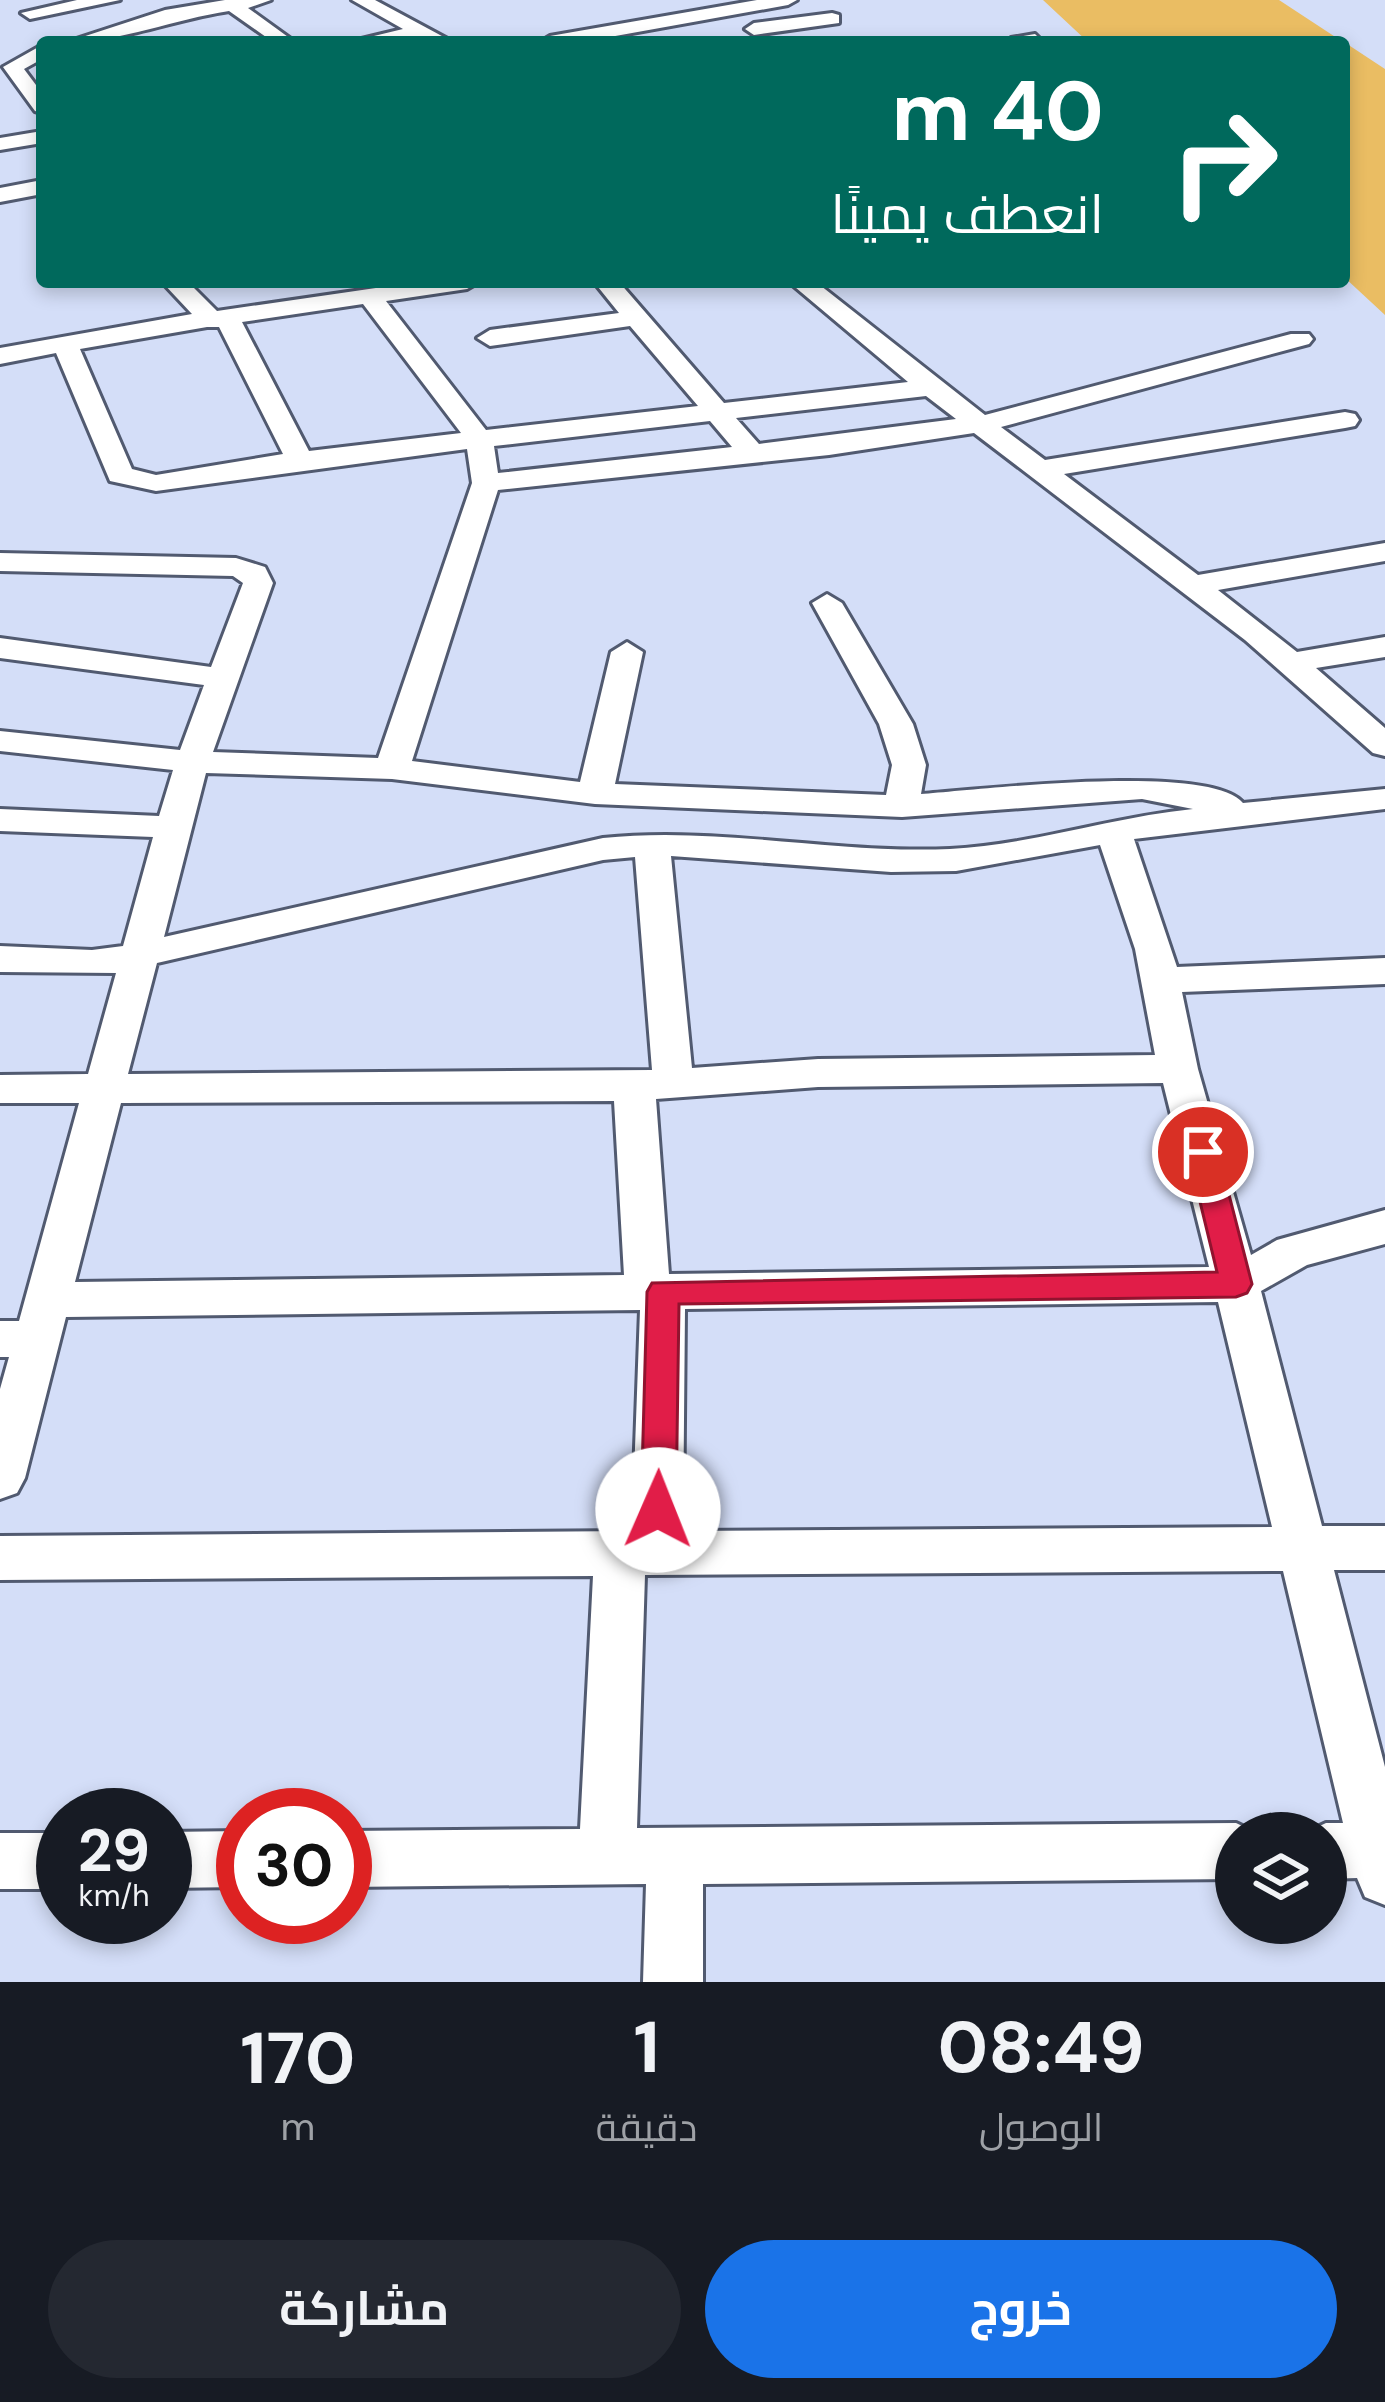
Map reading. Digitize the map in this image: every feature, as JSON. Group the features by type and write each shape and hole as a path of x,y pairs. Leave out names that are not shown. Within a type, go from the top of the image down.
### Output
{"street":[{"path":"30,14 110,0"},
{"path":"96,36 140,22 262,0"},
{"path":"362,0 432,36"},
{"path":"584,36 788,0"},
{"path":"231,4 276,36"},
{"path":"709,36 832,19"},
{"path":"140,22 158,36"},
{"path":"393,36 422,31"},
{"path":"36,53 8,65 36,99"},
{"path":"0,144 36,138"},
{"path":"0,195 36,189"},
{"path":"181,288 221,320 300,460"},
{"path":"0,356 163,326 428,288"},
{"path":"611,288 752,453"},
{"path":"808,288 1291,663 1385,746"},
{"path":"370,297 479,440 486,483 392,770"},
{"path":"490,338 635,318"},
{"path":"486,483 829,447 984,423 1300,339"},
{"path":"66,347 120,475 156,483 300,460 931,387"},
{"path":"1041,469 1345,420"},
{"path":"1190,585 1385,552"},
{"path":"0,562 192,565 254,573 258,583 192,762 104,1088 28,1326 0,1478"},
{"path":"827,603 896,724 909,765 902,806"},
{"path":"1291,663 1385,647"},
{"path":"0,648 223,678"},
{"path":"595,794 627,652"},
{"path":"0,741 192,762 392,770 595,794 902,806 1142,789 1258,811"},
{"path":"0,959 92,963 554,856 652,844 934,860 1019,852 1114,832 1258,811 1385,799"},
{"path":"0,820 174,827"},
{"path":"1114,832 1162,980 1178,1070 1192,1108 1301,1549 1369,1857"},
{"path":"608,1856 638,1553 656,1292 652,844"},
{"path":"1162,980 1385,971"},
{"path":"0,1089 654,1085 818,1073 1178,1070"},
{"path":"28,1326 656,1292 1236,1284 1293,1252 1385,1227"},
{"path":"0,1558 1385,1548"},
{"path":"372,1858 1215,1851"},
{"path":"673,1982 674,1857"},
{"path":"0,1861 36,1861"}],"shaded area":[{"path":"1043,0 1279,0 1334,36 1082,36"},
{"path":"1350,46 1385,69 1385,315 1350,283"}],"route":[{"path":"658,1510 663,1292 1236,1284 1203,1152"}]}
